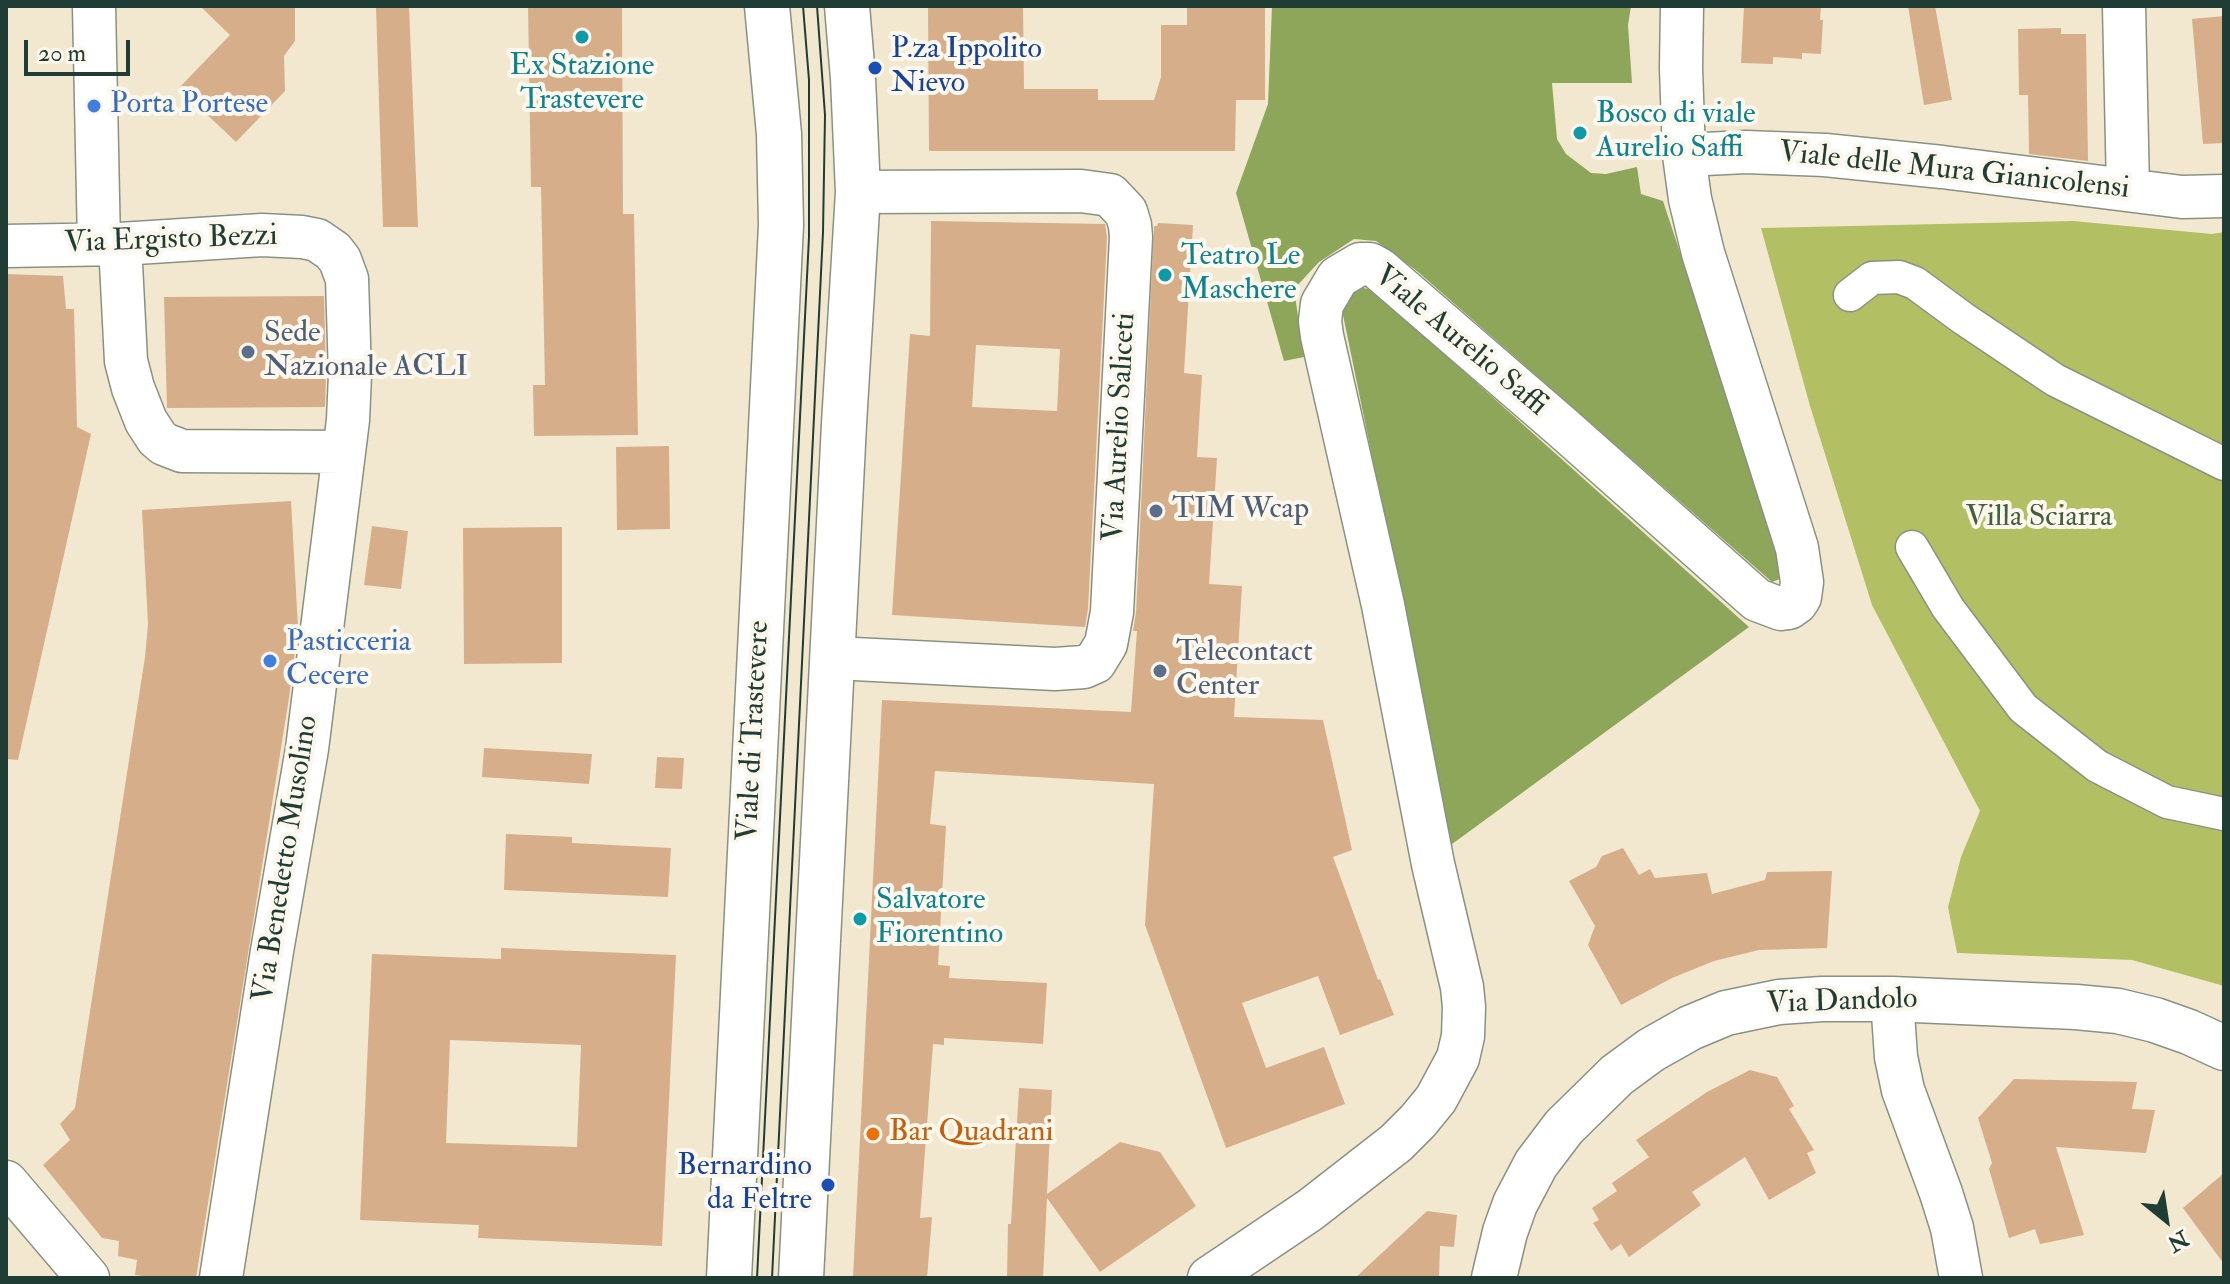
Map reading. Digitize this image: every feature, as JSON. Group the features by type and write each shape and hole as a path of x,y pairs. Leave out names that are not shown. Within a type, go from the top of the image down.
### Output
{"main road":[{"name":"Viale di Trastevere","path":"729,1278 781,225 778,112 767,6"},
{"path":"801,1278 858,192 847,6"},
{"name":"Via Dandolo","path":"1494,1278 1515,1204 1528,1177 1564,1127 1617,1075 1651,1050 1690,1028 1741,1008 1797,1000 1892,999 2118,1011 2172,1025 2224,1048"}],"street":[{"path":"94,6 110,244 126,361 146,421 164,444 182,451 344,452"},
{"name":"Viale Aurelio Saffi","path":"1209,1278 1322,1201 1396,1143 1436,1099 1458,1058 1463,1036 1462,987 1433,864 1383,605 1322,336 1322,304 1338,277 1360,264 1370,264 1392,279 1757,600 1781,609 1789,608 1796,603 1802,589 1792,532 1703,253 1690,199 1684,155 1682,6"},
{"path":"2124,6 2128,190"},
{"name":"Viale delle Mura Gianicolensi","path":"1684,155 1757,152 1825,155 2182,197 2224,196"},
{"name":"Via Aurelio Saliceti","path":"834,658 1055,669 1084,667 1095,662 1102,653 1109,635 1112,612 1131,237 1126,212 1110,195 1081,191 858,192"},
{"name":"Via Ergisto Bezzi","path":"6,246 110,244 262,235 317,240 333,251"},
{"name":"Via Benedetto Musolino","path":"221,1278 307,749 344,452 350,375 348,286 344,270 333,251"},
{"path":"1850,295 1872,278 1899,277 1915,283 2055,380 2224,464"},
{"path":"1912,547 1948,608 2023,708 2097,766 2167,802 2224,814"},
{"path":"1892,999 1894,1041 1901,1082 1945,1204 1961,1278"},
{"path":"6,1182 88,1278"}],"green space":[{"path":"1272,6 1631,6 1628,25 1632,83 1552,83 1557,139 1566,154 1591,173 1606,174 1637,167 1641,194 1663,201 1785,577 1772,582 1417,271 1376,241 1354,239 1319,262 1294,289 1304,357 1284,361 1236,193 1268,104"},
{"name":"Villa Sciarra","path":"2073,221 2212,234 2224,232 2224,986 2132,960 1957,953 1948,907 1961,857 1980,811 1872,605 1810,406 1761,228"},
{"path":"1359,287 1373,290 1749,627 1448,847 1433,754 1342,310 1347,295"}],"building":[{"path":"200,6 295,6 295,41 284,56 285,91 236,142 179,88 230,35"},
{"path":"376,6 409,6 418,227 383,227"},
{"path":"528,6 622,6 623,214 634,214 638,435 534,436 533,385 545,385 541,187 531,187"},
{"path":"928,6 1023,6 1024,89 1098,89 1098,100 1154,100 1161,77 1161,25 1187,25 1187,6 1265,6 1265,100 1236,100 1235,151 929,151"},
{"path":"1744,6 1821,6 1821,54 1802,53 1802,59 1773,57 1773,64 1741,63"},
{"path":"1908,6 1935,6 1952,100 1924,105"},
{"path":"2224,16 2224,143 2203,144 2192,19"},
{"path":"2061,28 2061,34 2086,34 2088,161 2029,154 2028,95 2019,95 2018,29"},
{"path":"931,221 1105,224 1107,237 1085,627 892,615 910,334 930,336","holes":["976,345 1060,349 1057,411 972,407"]},
{"path":"1158,223 1193,225 1184,373 1202,375 1197,457 1217,458 1209,584 1242,586 1234,717 1323,720 1352,850 1333,857 1394,1015 1340,1035 1318,976 1242,1003 1266,1068 1324,1047 1345,1104 1226,1148 1145,925 1154,784 935,771 930,824 946,826 938,965 950,966 949,978 1047,983 1043,1044 944,1038 944,1045 933,1044 920,1218 932,1217 927,1278 853,1278 882,700 1131,712 1154,226"},
{"path":"6,274 63,276 66,309 74,309 77,427 91,434 18,760 6,759"},
{"name":"Sede Nazionale ACLI","path":"324,296 325,407 167,408 164,297"},
{"path":"669,446 670,529 617,530 616,447"},
{"path":"291,501 298,628 196,1278 135,1275 137,1260 118,1256 119,1241 102,1238 43,1165 70,1140 60,1124 75,1108 145,657 148,624 142,510"},
{"path":"372,526 408,531 401,589 364,585"},
{"path":"562,527 562,663 464,664 463,528"},
{"path":"484,748 592,754 589,784 482,777"},
{"path":"657,757 684,758 682,789 655,788"},
{"path":"506,834 572,837 572,843 671,848 668,897 504,890"},
{"path":"1623,848 1639,875 1650,869 1655,878 1707,873 1712,894 1765,880 1767,872 1832,871 1827,948 1759,950 1714,961 1672,978 1621,1005 1588,945 1595,926 1569,881 1596,867 1602,856"},
{"path":"501,948 676,955 662,1246 478,1238 479,1225 360,1220 372,954 501,959","holes":["450,1040 581,1045 577,1147 446,1143"]},
{"path":"1750,1070 1777,1077 1794,1106 1789,1109 1814,1150 1807,1153 1816,1173 1769,1200 1745,1157 1692,1192 1701,1205 1629,1257 1621,1244 1611,1251 1593,1223 1599,1220 1592,1208 1617,1191 1612,1183 1649,1157 1636,1140 1707,1092"},
{"path":"2014,1079 2137,1082 2132,1109 2155,1110 2146,1153 2056,1147 2084,1235 2040,1244 2035,1229 2009,1238 1978,1118"},
{"path":"1019,1088 1052,1090 1047,1194 1120,1142 1160,1152 1196,1206 1100,1272 1047,1198 1043,1278 1007,1278 1008,1224 1011,1224"},
{"path":"2224,1173 2224,1264 2183,1208"},
{"path":"1427,1211 1457,1215 1454,1247 1440,1246 1439,1278 1355,1278"}],"tram line":[{"path":"757,1278 809,237 809,80 803,6"},
{"path":"772,1278 823,232 825,115 817,6"}],"place":[{"name":"Ex Stazione Trastevere","path":"582,37"},
{"name":"P.za Ippolito Nievo","path":"875,68"},
{"name":"Porta Portese","path":"94,106"},
{"name":"Bosco di viale Aurelio Saffi","path":"1580,133"},
{"name":"Teatro Le Maschere","path":"1165,275"},
{"name":"Sede Nazionale ACLI","path":"248,352"},
{"name":"TIM Wcap","path":"1156,511"},
{"name":"Pasticceria Cecere","path":"270,661"},
{"name":"Telecontact Center","path":"1160,671"},
{"name":"Salvatore Fiorentino","path":"860,919"},
{"name":"Bar Quadrani","path":"873,1134"},
{"name":"Bernardino da Feltre","path":"828,1185"}]}
